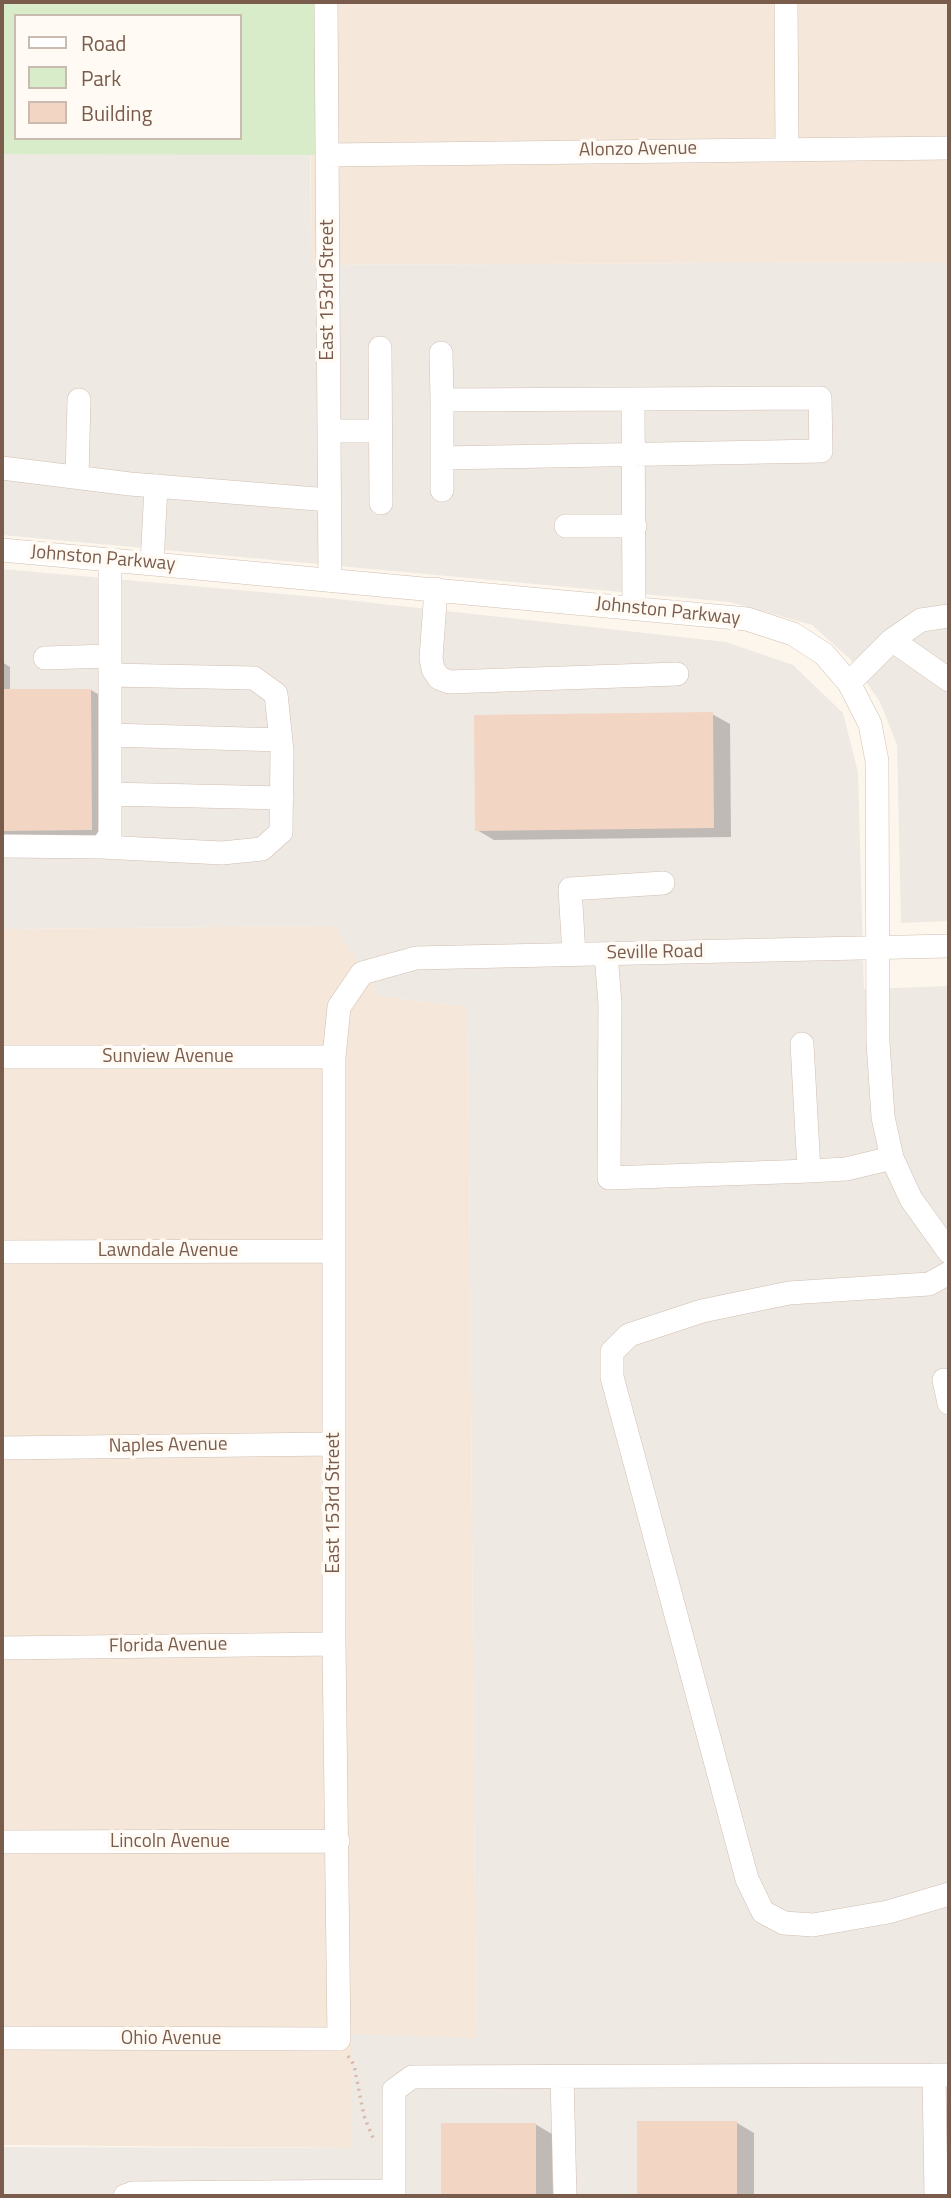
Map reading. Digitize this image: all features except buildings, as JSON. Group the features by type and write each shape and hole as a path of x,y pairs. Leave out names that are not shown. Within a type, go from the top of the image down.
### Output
{"street":[{"name":"East 153rd Street","path":"326,2 330,579"},
{"path":"786,2 787,148"},
{"name":"Alonzo Avenue","path":"327,155 949,148"},
{"path":"380,348 381,503"},
{"path":"440,353 442,490"},
{"path":"442,400 820,398 821,451 442,458"},
{"path":"77,477 79,400"},
{"path":"633,400 634,608"},
{"path":"329,431 380,431"},
{"path":"2,468 156,486 329,500"},
{"path":"152,564 156,486"},
{"path":"566,526 635,526"},
{"name":"Johnston Parkway","path":"2,550 747,619 793,634 824,654 849,682 870,724 877,761 878,947 883,1117 892,1158 911,1199 948,1247"},
{"path":"102,846 110,835 110,560"},
{"path":"436,589 431,658 433,669 439,678 449,682 677,674"},
{"path":"849,682 892,640 921,620 949,616"},
{"path":"892,640 949,680"},
{"path":"2,846 102,846 222,853 262,849 281,832 281,740 276,694 254,678 44,658"},
{"path":"110,735 281,740"},
{"path":"110,794 282,798"},
{"path":"574,954 570,889 663,883"},
{"name":"Seville Road","path":"362,973 415,958 949,946"},
{"path":"606,954 610,1004 609,1178 846,1169 892,1158"},
{"name":"East 153rd Street","path":"342,2045 334,1644 334,1057 339,1007 362,973"},
{"path":"802,1044 810,1171"},
{"name":"Sunview Avenue","path":"2,1057 334,1057"},
{"name":"Lawndale Avenue","path":"2,1252 334,1251"},
{"path":"949,1273 929,1284 789,1293 702,1311 629,1335 612,1352 612,1377 747,1879 763,1912 784,1923 813,1925 887,1912 949,1894"},
{"path":"944,1380 949,1404"},
{"name":"Naples Avenue","path":"2,1448 333,1444"},
{"name":"Florida Avenue","path":"2,1648 334,1644"},
{"name":"Lincoln Avenue","path":"2,1842 338,1841"},
{"name":"Ohio Avenue","path":"2,2038 342,2045"},
{"path":"125,2196 133,2193 394,2193 394,2090 412,2077 942,2075 936,2196"},
{"path":"562,2077 565,2196"}],"path":[{"path":"342,2045 354,2065 364,2116 375,2146 394,2158"}],"shaded area":[{"path":"310,2 949,2 949,262 311,265"},
{"path":"2,153 310,153 311,265 949,262 949,921 901,923 897,745 880,702 850,659 812,625 730,602 2,535"},
{"path":"2,569 328,598 726,642 793,665 843,713 858,772 864,989 949,986 949,2196 2,2196 2,2147 352,2148 351,2034 476,2038 468,1007 380,996 334,926 2,929"},
{"path":"335,926 380,996 468,1007 476,2038 352,2148 2,2145 2,929"}],"green space":[{"path":"2,2 326,2 327,155 2,154"}]}
